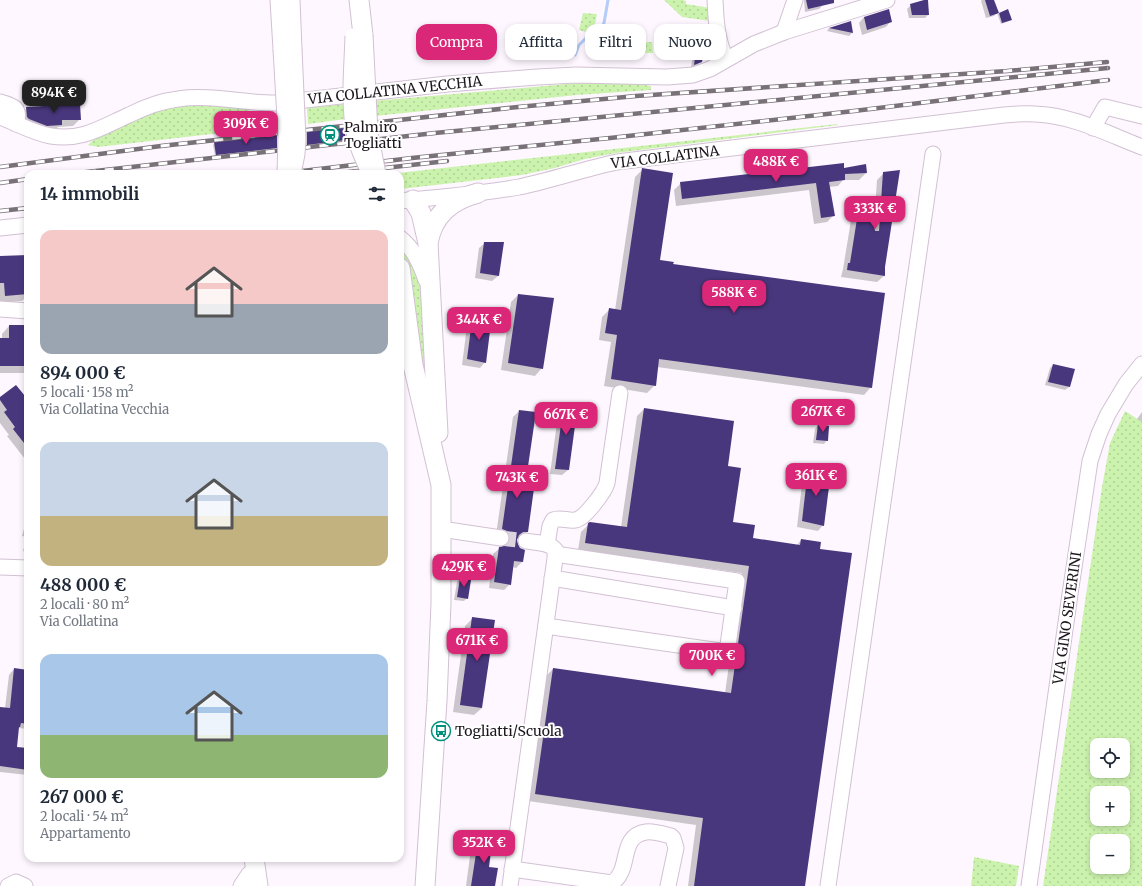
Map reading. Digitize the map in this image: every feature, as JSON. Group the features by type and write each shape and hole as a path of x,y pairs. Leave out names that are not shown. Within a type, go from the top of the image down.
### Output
{"main road":[{"path":"280,0 288,49 287,170"},
{"path":"359,0 358,36 368,133 375,170"},
{"path":"425,886 438,686 441,603 440,485 428,243 429,235 434,224 447,208 460,198 478,193"},
{"path":"407,201 421,213 428,243"},
{"path":"404,290 414,365 440,485"}],"street":[{"path":"292,0 288,49 298,134 297,154 294,170"},
{"path":"354,0 358,36 351,78 354,127 360,150 368,170"},
{"path":"716,0 716,24"},
{"path":"784,32 795,0"},
{"name":"VIA COLLATINA VECCHIA","path":"726,59 754,44 784,32 887,0"},
{"name":"VIA COLLATINA VECCHIA","path":"0,117 45,135 69,137 91,133 145,108 168,100 180,98 214,98 279,103 447,84 537,77 576,75 679,77 702,72 724,60"},
{"path":"0,102 12,105 16,109 18,114 16,124"},
{"path":"1093,128 1105,107 1142,116"},
{"name":"VIA COLLATINA","path":"407,201 478,193 542,182 585,169 617,162 997,116 1035,114 1046,115 1074,121 1142,147"},
{"path":"828,886 933,154"},
{"path":"0,228 24,225"},
{"path":"404,242 417,256 430,290"},
{"path":"0,319 0,309 24,311"},
{"name":"VIA GINO SEVERINI","path":"1029,886 1090,461 1099,434 1108,414 1126,384 1142,364"},
{"path":"510,886 552,578 550,526 553,520 558,518 575,520 581,518 605,490 620,393"},
{"path":"441,529 500,538"},
{"path":"526,542 551,549 738,581 727,652 546,626"},
{"path":"0,567 24,568"},
{"path":"552,578 734,608"},
{"path":"512,869 612,883 618,879 621,873 628,844 637,834 647,831 673,838 676,848 668,886"},
{"path":"8,886 16,882 26,885"}],"green space":[{"path":"664,0 683,0 686,1 686,4 710,8 710,21 682,17"},
{"path":"583,13 597,14 595,24 585,24 585,32 579,30"},
{"path":"646,42 652,42 653,53 646,53"},
{"path":"601,81 633,82 651,86 651,90 577,95 375,116 374,101"},
{"path":"196,104 249,109 251,116 247,117 247,130 98,147 88,145 93,140 121,125 152,112"},
{"path":"345,104 346,119 308,124 307,108"},
{"path":"838,125 616,153 585,159 555,168 522,175 404,189 404,172"},
{"path":"404,247 420,271 430,391 418,363 410,293 404,260"},
{"path":"1125,411 1142,422 1142,886 1043,886 1102,487 1110,443"},
{"path":"974,857 1019,866 1016,886 971,886"}],"building":[{"path":"806,0 834,0 834,3 808,9"},
{"path":"928,0 929,15 912,15 910,4"},
{"path":"985,0 994,0 999,13 990,16"},
{"path":"889,9 892,22 867,30 864,17"},
{"path":"1008,9 1012,20 1002,23 999,13"},
{"path":"851,21 853,33 829,28"},
{"path":"695,60 702,60 702,62 694,65"},
{"path":"80,104 81,120 62,120 62,125 47,126 27,117 26,107"},
{"path":"344,127 346,140 307,145 307,131"},
{"path":"277,135 277,148 216,155 214,142"},
{"path":"844,163 844,168 866,164 867,173 845,174 845,180 829,182 835,216 821,218 816,183 682,199 680,182"},
{"path":"642,168 673,173 660,260 674,262 673,264 885,293 872,388 659,359 656,386 611,379 617,335 605,333 609,308 621,310"},
{"path":"900,170 885,267 885,276 847,270 848,263 850,263 860,200 871,200 875,231 879,231 883,172"},
{"path":"484,242 504,242 499,276 480,273"},
{"path":"24,255 24,294 5,296 4,283 0,283 0,256"},
{"path":"518,294 554,298 543,369 508,363"},
{"path":"472,320 491,323 486,363 467,359"},
{"path":"9,325 24,325 24,366 0,366 0,338 9,338"},
{"path":"1053,364 1075,369 1070,387 1048,382"},
{"path":"16,385 24,395 24,443 13,429 15,427 4,412 7,410 0,400 0,397"},
{"path":"564,402 578,404 569,470 555,469"},
{"path":"644,408 734,421 728,466 741,468 733,522 755,525 753,538 800,545 801,539 821,542 820,549 852,553 805,886 694,886 703,818 535,794 553,668 731,693 749,566 585,543 588,523 590,522 627,527"},
{"path":"519,410 536,412 526,480 535,481 528,532 523,532 519,535 517,540 520,548 525,550 523,562 514,561 511,585 494,582 499,547 508,544 510,539 507,531 502,529"},
{"path":"818,424 829,426 828,441 816,440"},
{"path":"808,469 831,471 824,526 802,521"},
{"path":"460,578 471,580 468,599 457,597"},
{"path":"472,617 495,620 482,708 460,705"},
{"path":"14,668 24,669 24,723 21,723 19,727 17,747 24,748 24,769 0,766 0,707 10,708"},
{"path":"479,834 493,836 489,867 498,868 495,886 471,886"}],"waterway":[{"path":"577,50 579,45 586,38 601,29 604,23 608,0"}],"tunnel":[{"path":"501,538 526,541"}],"railway":[{"path":"0,167 161,146 518,107 636,96 1007,71 1107,62"},
{"path":"105,170 435,133 1108,68"},
{"path":"311,170 854,111 1108,80"},
{"path":"367,170 447,161"},
{"path":"0,183 24,180"},
{"path":"0,211 24,208"}],"place":[{"name":"Palmiro Togliatti","path":"330,135"},
{"name":"Togliatti/Scuola","path":"441,731"}]}
